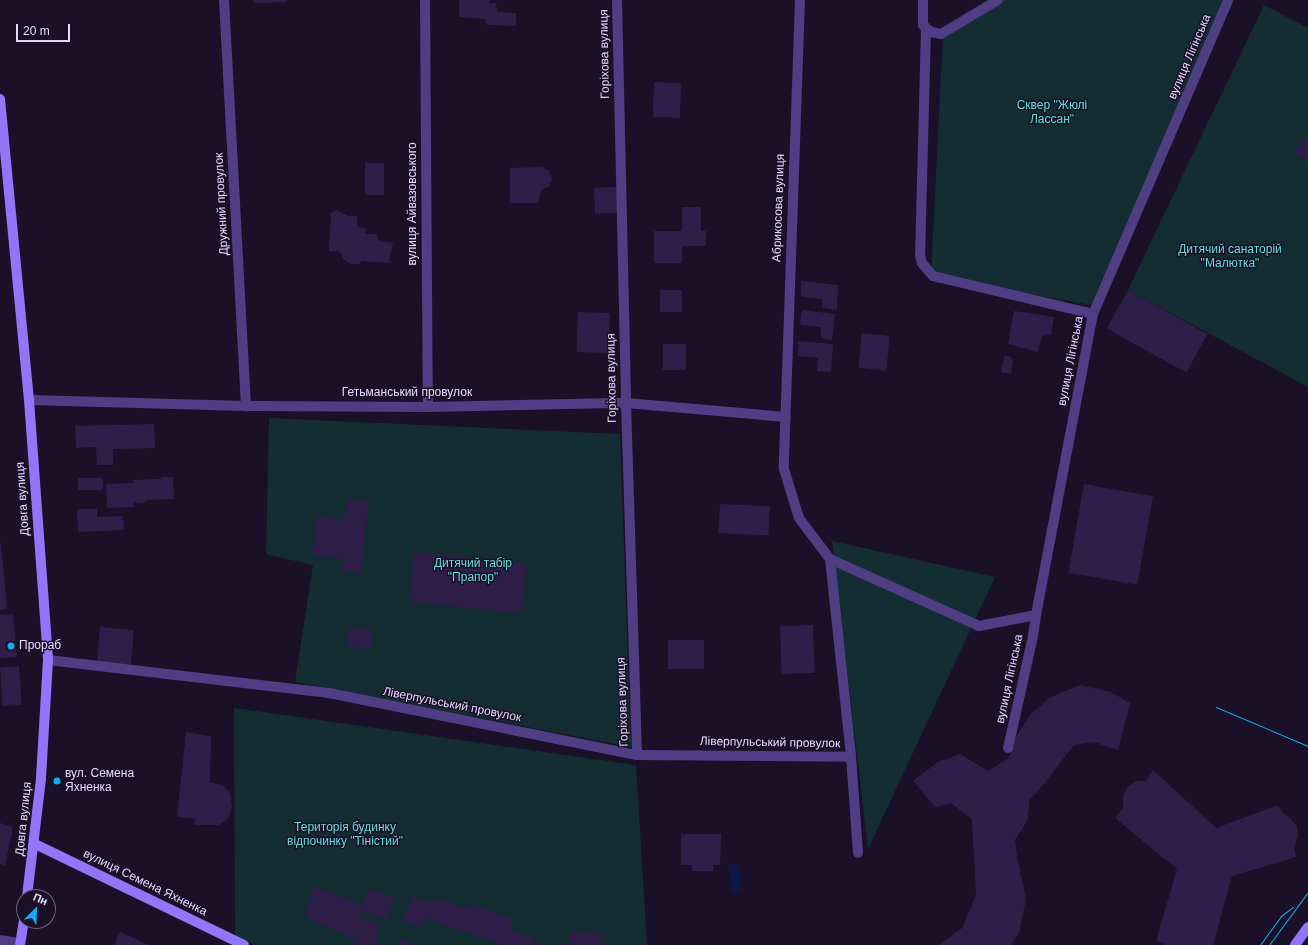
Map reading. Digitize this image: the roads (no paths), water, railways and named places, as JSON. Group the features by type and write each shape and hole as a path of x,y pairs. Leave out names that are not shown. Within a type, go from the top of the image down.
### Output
{"street":[{"name":"Дружний провулок","path":"224,0 246,406"},
{"name":"вулиця Айвазовського","path":"425,0 428,407"},
{"name":"Горіхова вулиця","path":"617,0 626,404 637,755"},
{"name":"Абрикосова вулиця","path":"800,0 784,469 799,518 830,559"},
{"path":"923,0 922,19 926,29 920,255 922,263 933,276 1093,314"},
{"path":"926,29 936,34 946,32 998,0"},
{"name":"вулиця Лігінська","path":"1008,748 1034,636 1036,614 1093,314 1228,0"},
{"name":"Довга вулиця","path":"0,99 29,400 48,660 41,779 35,844 28,889"},
{"name":"Гетьманський провулок","path":"29,400 246,406 428,407 626,404 785,417"},
{"path":"830,559 979,626 1036,614"},
{"path":"830,559 851,757 858,853"},
{"name":"Ліверпульський провулок","path":"48,660 329,693 637,755 851,757"},
{"name":"вулиця Семена Яхненка","path":"35,844 244,945"},
{"path":"1295,945 1308,927"},
{"path":"0,940 20,944 22,929"}],"tram line":[{"path":"1216,707 1308,746"},
{"path":"1269,945 1308,892"},
{"path":"1260,945 1281,916 1293,907"}],"place":[{"name":"Прораб","path":"11,646"},
{"name":"вул. Семена Яхненка","path":"57,781"}],"park label":[{"name":"Сквер \"Жюлі Лассан\"","path":"1052,113"},
{"name":"Дитячий санаторій \"Малютка\"","path":"1230,257"},
{"name":"Дитячий табір \"Прапор\"","path":"473,571"},
{"name":"Територія будинку відпочинку \"Тіністий\"","path":"345,835"}]}
